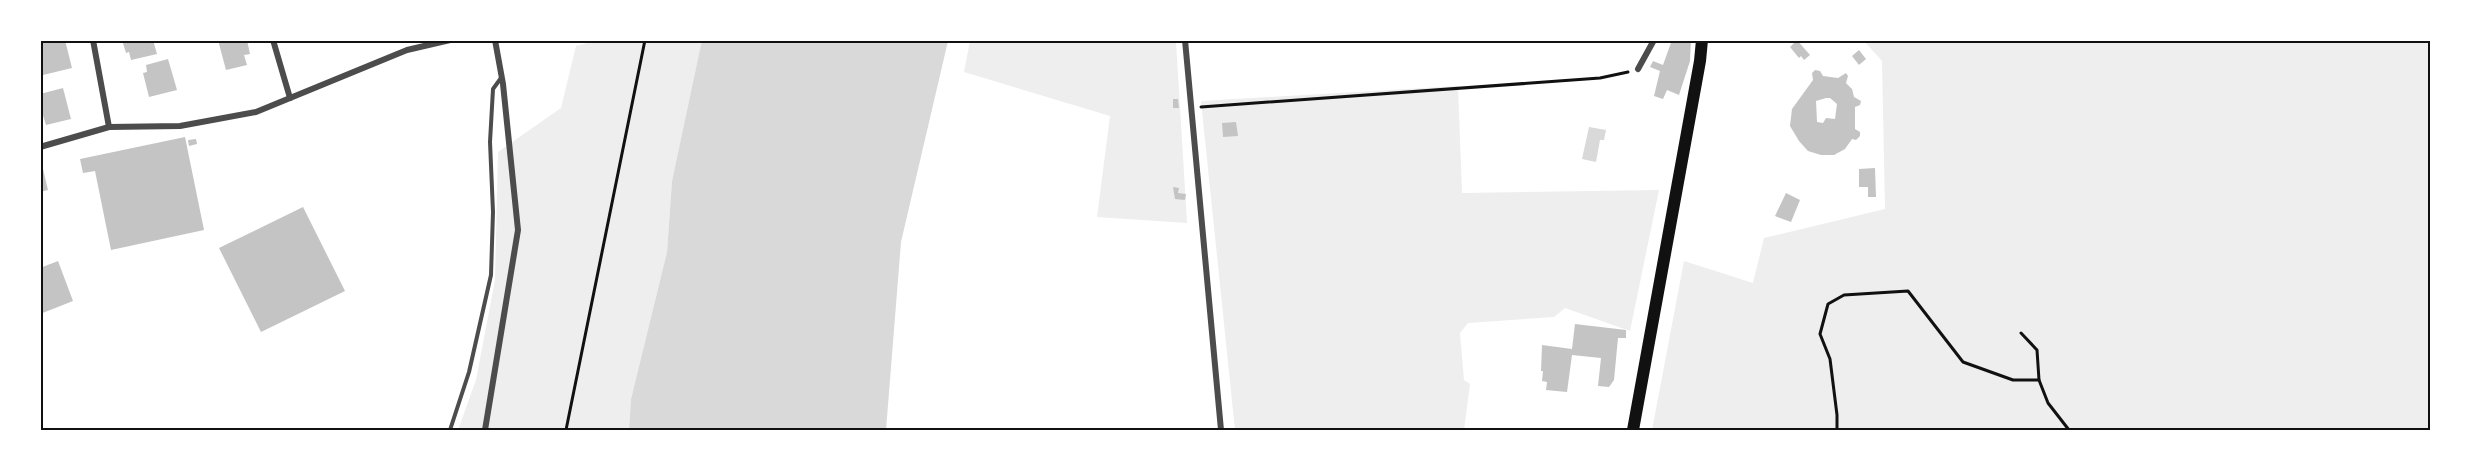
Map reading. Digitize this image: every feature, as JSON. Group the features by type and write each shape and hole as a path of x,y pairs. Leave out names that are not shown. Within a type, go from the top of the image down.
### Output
{"main road":[{"path":"1633,430 1702,40"}],"street":[{"path":"93,40 109,127"},
{"path":"273,40 290,98"},
{"path":"40,147 109,127 180,126 256,112 407,50 450,40"},
{"path":"485,430 518,230 495,40"},
{"path":"1185,40 1221,430"},
{"path":"1638,69 1653,40"}],"lane":[{"path":"450,430 469,372 491,275 493,212 490,142 493,89 501,77"}],"path":[{"path":"566,430 645,40"},
{"path":"1191,108 1600,78 1638,69"},
{"path":"1837,430 1830,359 1820,333 1828,304 1844,295 1908,291 1963,362 2013,380 2039,380"},
{"path":"2022,333 2037,350 2039,380 2048,403 2069,430"}],"shaded area":[{"path":"599,40 702,41 672,181 667,252 631,399 629,430 458,430 476,380 495,280 498,152 561,108 576,46"},
{"path":"702,40 948,41 901,242 886,430 629,430 631,399 667,252 672,181"},
{"path":"970,41 1176,41 1187,223 1097,217 1110,116 964,72"},
{"path":"1864,41 2430,41 2430,430 1652,430 1684,261 1753,283 1764,238 1885,209 1882,61"},
{"path":"1458,86 1462,193 1659,190 1630,331 1565,308 1554,317 1468,323 1460,333 1464,380 1470,384 1464,430 1235,430 1201,101"},
{"path":"1589,127 1606,130 1604,140 1600,140 1596,162 1582,159"}],"building":[{"path":"65,40 72,68 43,75 40,64 40,43"},
{"path":"122,40 153,40 157,54 131,60"},
{"path":"218,40 247,40 250,54 244,55 247,65 226,70"},
{"path":"1672,40 1691,40 1690,61 1679,95 1667,90 1663,99 1654,96 1660,71 1650,67 1653,61 1663,65"},
{"path":"1797,40 1810,55 1804,60 1801,56 1799,58 1790,47"},
{"path":"1859,50 1866,59 1859,65 1852,56"},
{"path":"168,59 177,90 149,97 143,73 147,72 146,65"},
{"path":"1815,70 1820,71 1823,76 1838,78 1846,73 1848,76 1846,83 1852,89 1854,97 1861,101 1860,105 1855,107 1855,129 1860,132 1860,136 1856,140 1852,139 1845,149 1834,155 1821,155 1808,151 1790,126 1792,109 1813,80 1812,73","holes":["1830,98 1837,104 1835,119 1826,118 1823,123 1817,122 1816,101"]},
{"path":"63,88 71,119 46,125 40,106 40,94"},
{"path":"1173,99 1178,99 1179,108 1173,108"},
{"path":"1236,122 1238,136 1223,137 1222,123"},
{"path":"185,137 204,230 111,250 95,171 83,173 80,159"},
{"path":"196,139 197,144 189,146 188,140"},
{"path":"1875,168 1876,197 1868,197 1868,187 1859,187 1859,169"},
{"path":"40,169 43,169 48,190 40,192"},
{"path":"1173,187 1179,188 1178,193 1186,194 1185,200 1175,199"},
{"path":"1786,193 1800,200 1791,222 1775,216"},
{"path":"303,207 345,291 261,332 219,248"},
{"path":"58,261 73,301 40,314 40,268"},
{"path":"1575,324 1626,330 1626,338 1618,338 1614,380 1609,387 1598,386 1601,358 1572,355 1567,392 1546,390 1547,382 1542,381 1543,371 1541,371 1542,345 1572,349"}]}
